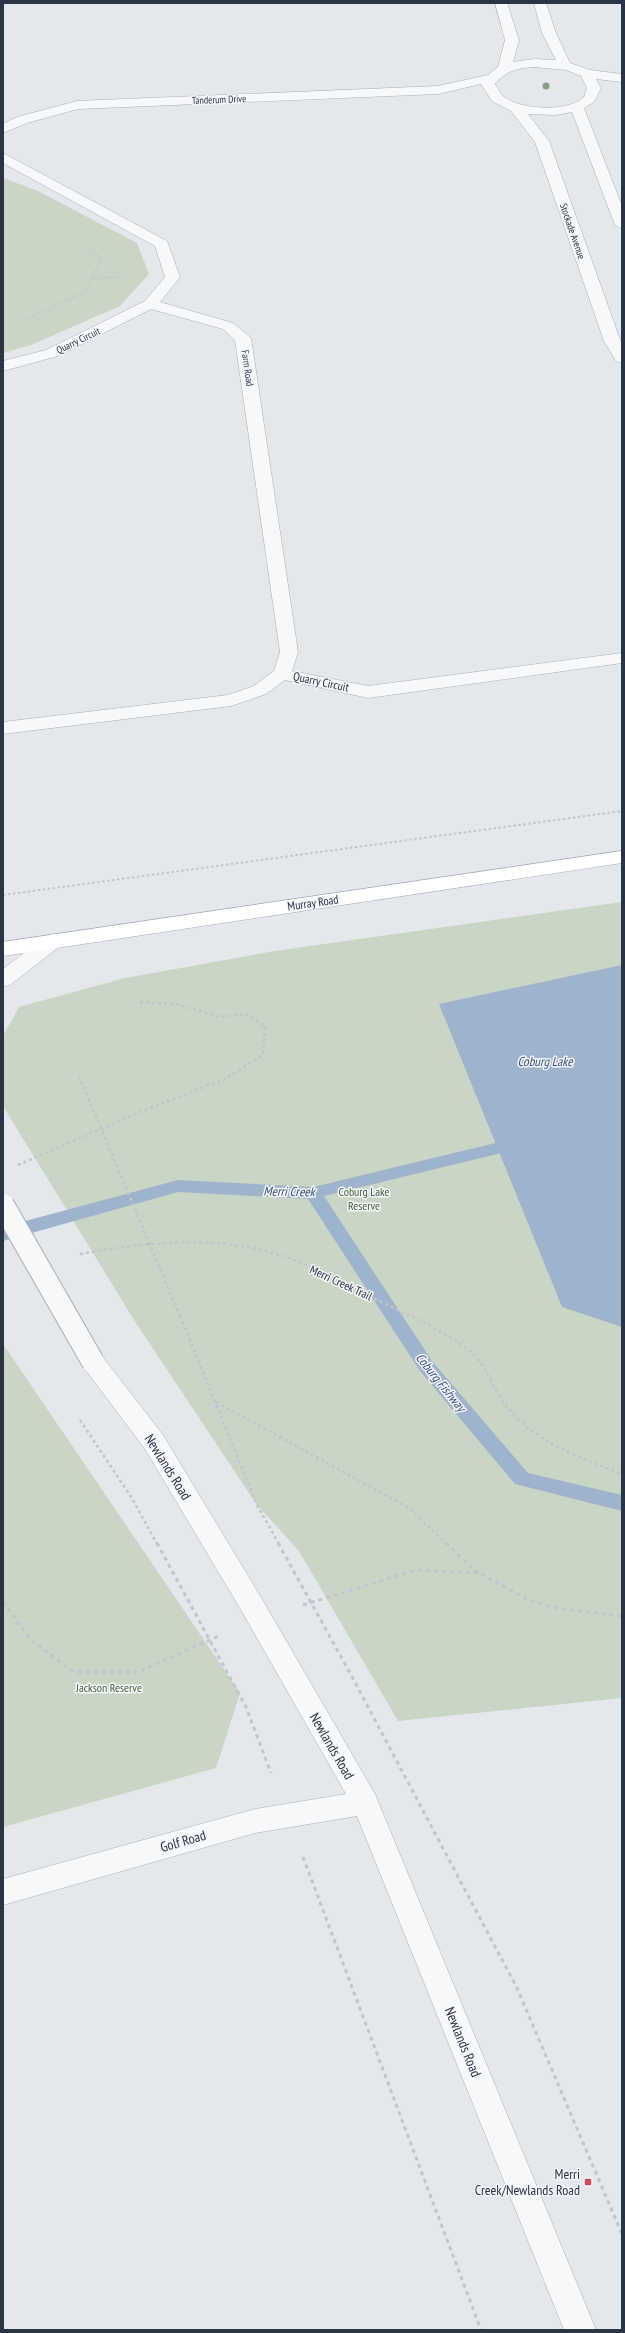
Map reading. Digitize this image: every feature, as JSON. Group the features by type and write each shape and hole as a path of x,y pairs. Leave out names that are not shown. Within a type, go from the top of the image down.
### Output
{"main road":[{"name":"Murray Road","path":"3,949 622,857"}],"street":[{"path":"501,3 512,40 504,69"},
{"path":"540,3 549,33 565,66"},
{"path":"498,100 490,92 488,84 491,78 504,69 519,65 537,63 565,66 587,74 622,78"},
{"path":"587,74 596,82 598,90 609,92"},
{"name":"Tanderum Drive","path":"3,129 22,120 77,105 438,90 491,78"},
{"name":"Tanderum Drive","path":"438,90 469,96"},
{"path":"484,98 498,100 516,108 541,112 577,108 609,92"},
{"name":"Stockade Avenue","path":"516,108 542,142 612,341 622,358"},
{"path":"577,108 622,224"},
{"path":"3,157 162,244 173,277 150,304"},
{"name":"Quarry Circuit","path":"3,366 52,353 150,304"},
{"name":"Farm Road","path":"150,304 228,326 243,338 289,652 282,674"},
{"name":"Quarry Circuit","path":"3,728 232,700 260,690 282,674 368,692 622,658"},
{"path":"3,980 53,941"},
{"name":"Newlands Road","path":"3,1205 93,1362 154,1442 246,1595 365,1803 580,2330"},
{"name":"Golf Road","path":"3,1892 255,1821 365,1803"}],"path":[{"path":"20,323 84,292 102,259 86,246"},
{"path":"3,895 622,811"},
{"path":"10,1168 140,1112 226,1079 263,1055 265,1026 246,1014 233,1018 207,1015 182,1005 138,1002"},
{"path":"79,1076 216,1402 257,1505 349,1671 517,1988 622,2234"},
{"name":"Merri Creek Trail","path":"76,1255 134,1246 183,1242 219,1244 259,1250 285,1257 354,1288 440,1332 472,1353 503,1402 521,1425 537,1437 579,1458 622,1474"},
{"path":"216,1402 409,1508 478,1573 527,1599 556,1608 622,1616"}],"green space":[{"path":"3,178 38,191 137,243 149,274 120,306 31,345 3,353"},
{"name":"Coburg Lake Reserve","path":"622,902 622,1698 398,1721 299,1551 257,1505 134,1320 3,1106 3,1036 19,1007 125,978 275,951"},
{"name":"Jackson Reserve","path":"3,1344 240,1693 216,1768 3,1827"}],"water":[{"name":"Coburg Lake","path":"622,965 622,1327 562,1307 439,1004"}],"waterway":[{"name":"Merri Creek","path":"313,1193 373,1177 520,1143"},
{"name":"Merri Creek","path":"3,1234 178,1186 313,1193"},
{"name":"Coburg Fishway","path":"313,1193 426,1366 522,1479 622,1503"}],"place":[{"name":"Merri Creek/Newlands Road","path":"588,2182"}]}
